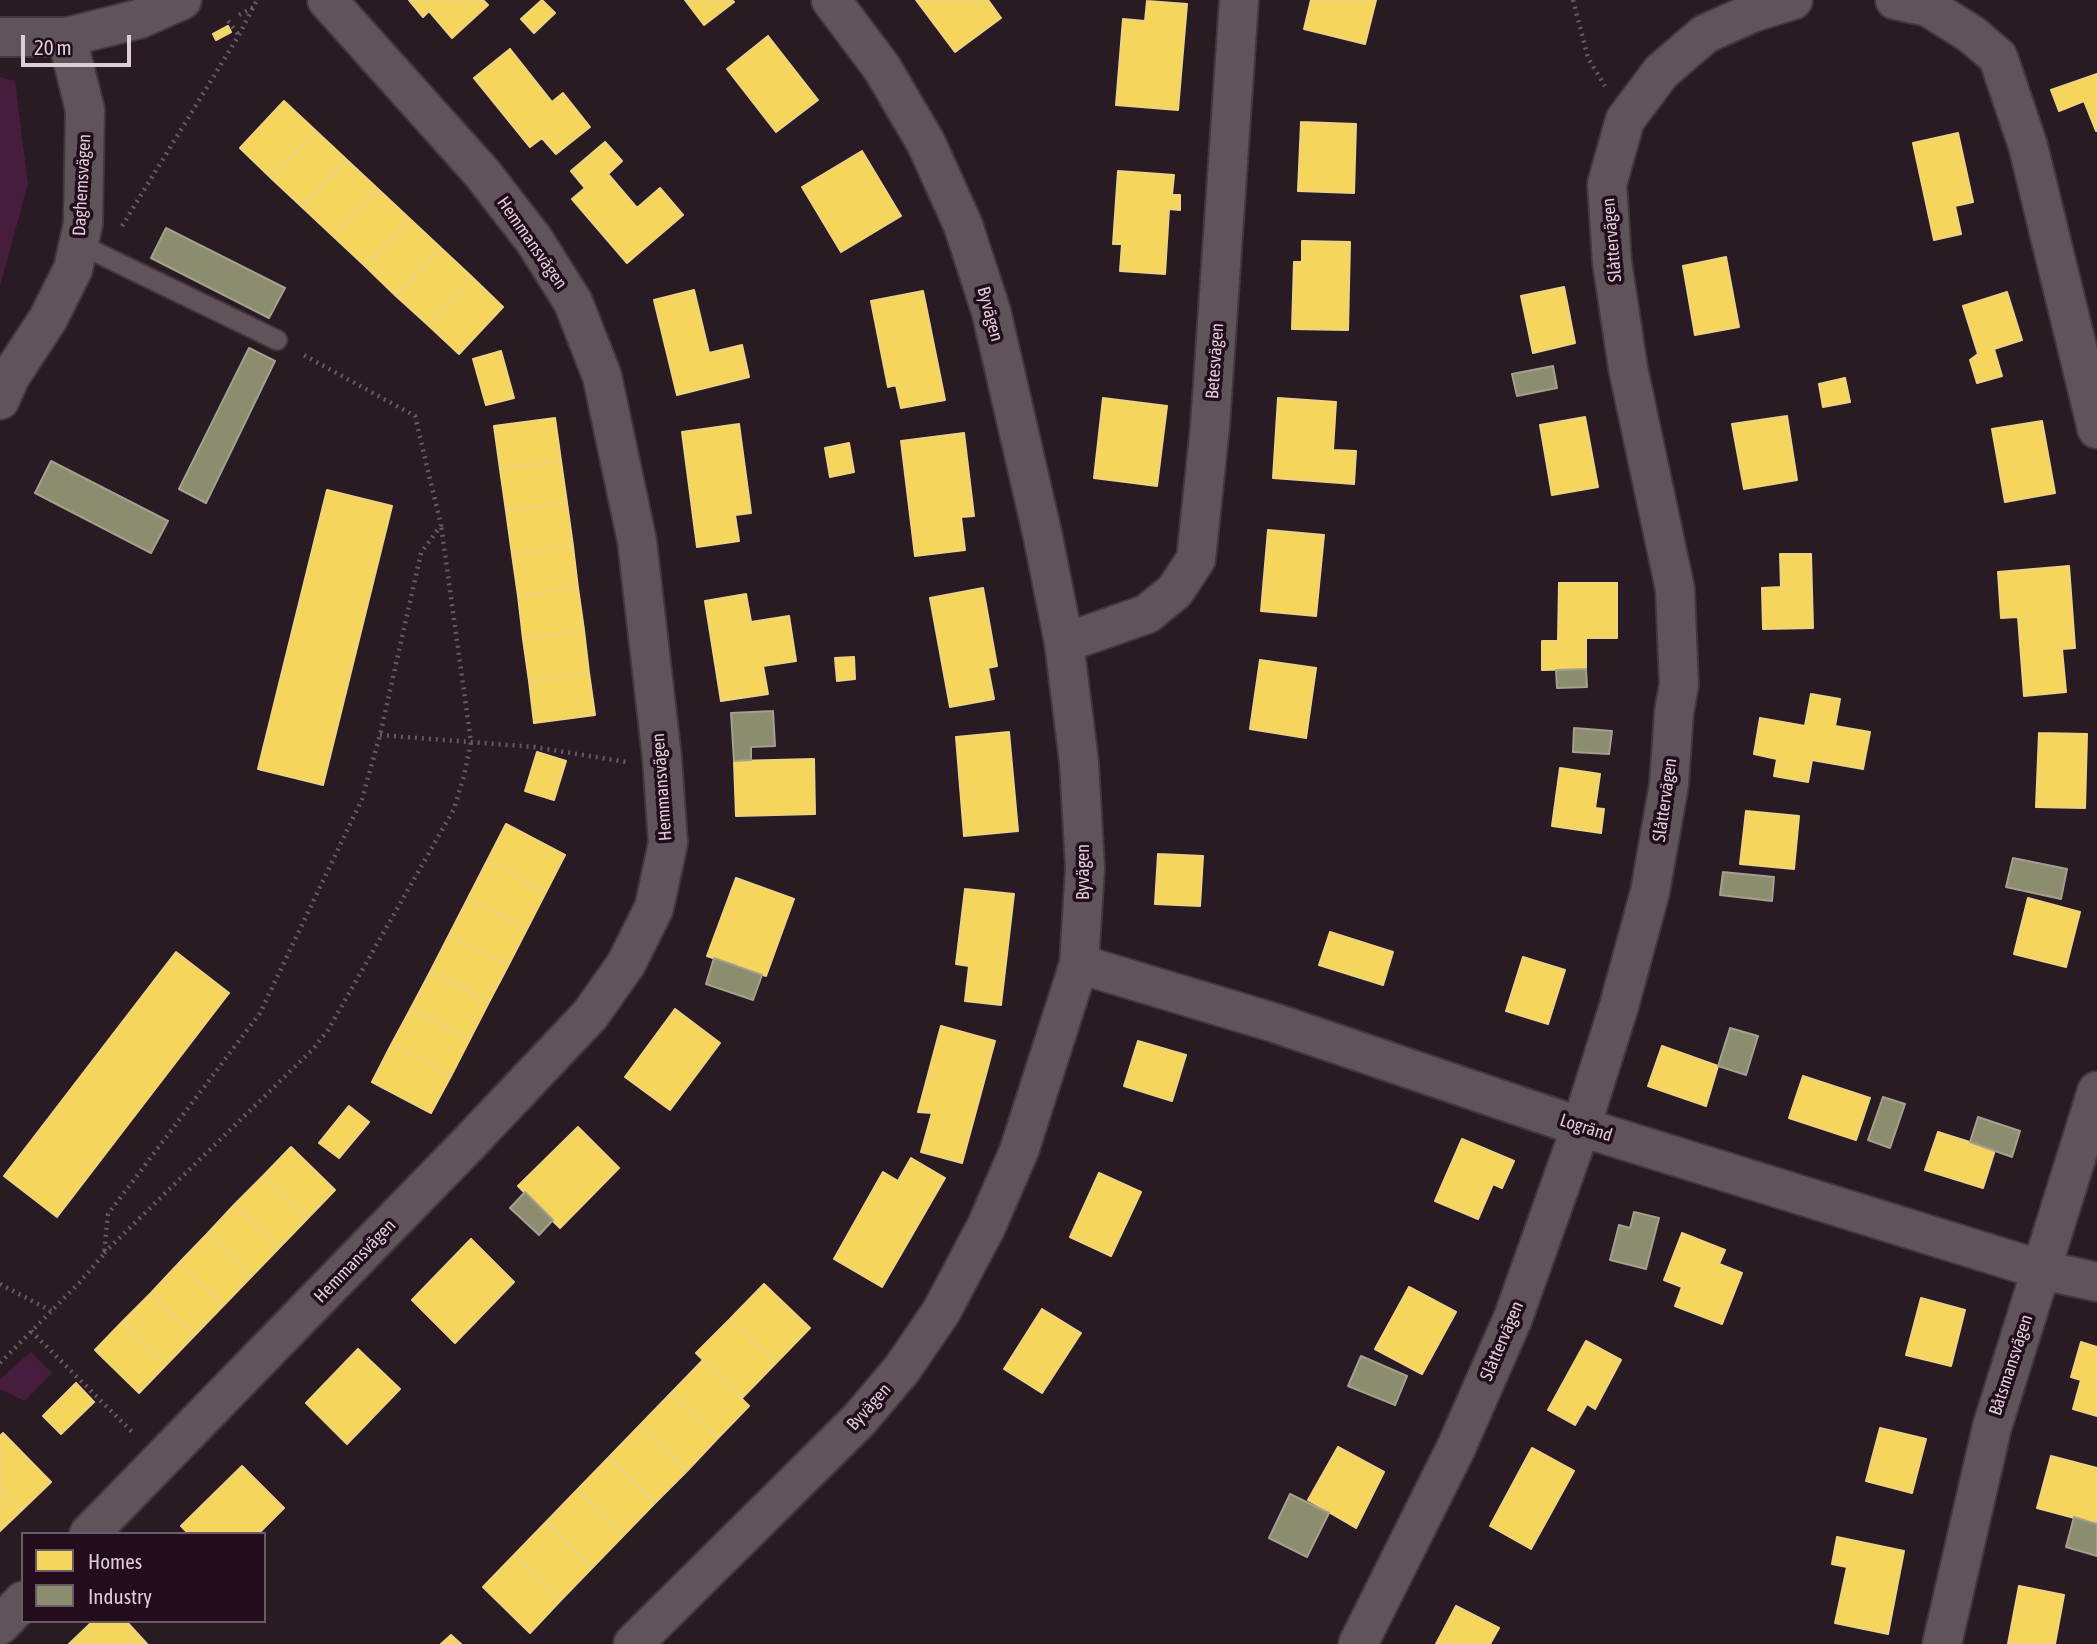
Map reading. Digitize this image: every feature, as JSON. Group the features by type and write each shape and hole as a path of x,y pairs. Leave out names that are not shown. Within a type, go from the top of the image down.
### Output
{"street":[{"path":"0,37 67,37 139,19 182,0"},
{"name":"Hemmansvägen","path":"91,1532 590,1015 626,964 654,908 668,843 662,758 637,541 603,376 573,302 534,240 482,173 327,0"},
{"name":"Byvägen","path":"633,1644 859,1420 902,1369 933,1323 986,1227 1018,1151 1079,964 1084,855 1079,762 1064,643 1043,537 991,311 962,225 926,143 882,68 831,0"},
{"name":"Betesvägen","path":"1064,643 1147,614 1175,591 1196,559 1210,426 1239,0"},
{"name":"Slåttervägen","path":"1358,1644 1456,1448 1513,1318 1581,1127 1619,1006 1650,892 1669,785 1674,712 1679,685 1675,589 1628,368 1612,262 1607,184 1625,120 1661,72 1705,34 1754,12 1793,0"},
{"path":"1895,0 1927,7 1971,34 1998,57 2028,146 2097,429"},
{"name":"Daghemsvägen","path":"0,400 10,377 48,319 74,269 83,224 85,110 67,37"},
{"name":"Logränd","path":"1079,964 1362,1051 1581,1127 2042,1270 2097,1282"},
{"name":"Båtsmansvägen","path":"1942,1644 1992,1427 2097,1091"},
{"path":"0,1625 21,1603"}],"lane":[{"path":"79,244 277,340"}],"path":[{"path":"1573,0 1588,58 1625,120"},
{"path":"239,15 256,3"},
{"path":"79,244 123,225 256,3"},
{"path":"228,20 239,34"},
{"path":"0,1363 104,1254 313,1049 328,1030 454,809 464,776 471,742 441,525 415,416 277,340"},
{"path":"104,1254 108,1214 260,1013 362,799 380,735 421,553 441,525"},
{"path":"380,735 534,747 631,762"},
{"path":"0,1284 51,1311"},
{"path":"31,1331 131,1431"}],"shaded area":[{"path":"0,77 15,81 28,184 0,286"},
{"path":"31,1352 52,1373 25,1401 0,1389 0,1379"}],"building: Homes":[{"path":"409,0 483,0 488,5 452,38 429,11 423,17"},
{"path":"542,0 555,13 534,33 521,19"},
{"path":"685,0 732,0 734,2 704,25"},
{"path":"916,0 988,0 1001,18 955,52"},
{"path":"1311,0 1376,0 1365,44 1304,29"},
{"path":"1147,1 1187,4 1178,110 1116,105 1123,19 1145,21"},
{"path":"228,26 231,32 216,40 213,34"},
{"path":"768,36 818,100 776,132 727,69"},
{"path":"510,49 552,102 563,93 590,127 556,154 542,138 530,147 474,78"},
{"path":"2097,74 2096,131 2084,101 2059,111 2051,90"},
{"path":"284,101 316,131 271,178 240,148"},
{"path":"1301,122 1356,124 1354,193 1298,191"},
{"path":"316,131 347,160 302,207 271,178"},
{"path":"1958,133 1973,202 1955,206 1961,234 1934,240 1913,143"},
{"path":"605,142 622,161 608,174 637,208 660,188 683,215 627,263 572,199 585,188 571,171"},
{"path":"862,151 901,216 841,252 802,187"},
{"path":"347,160 378,189 334,237 302,207"},
{"path":"1118,171 1174,175 1172,195 1180,195 1180,210 1169,209 1165,274 1120,271 1122,244 1113,244"},
{"path":"378,189 410,219 365,266 334,237"},
{"path":"410,219 441,248 396,296 365,266"},
{"path":"1302,241 1350,242 1348,330 1292,329 1294,262 1302,262"},
{"path":"441,248 472,277 428,325 396,296"},
{"path":"1726,257 1739,327 1695,335 1683,266"},
{"path":"472,277 503,307 459,354 428,325"},
{"path":"1564,287 1575,343 1533,353 1521,296"},
{"path":"694,290 709,353 742,345 749,377 677,395 654,300"},
{"path":"923,291 945,400 901,408 896,385 888,387 871,301"},
{"path":"2007,292 2022,340 1994,349 2002,376 1977,383 1970,360 1978,354 1963,306"},
{"path":"501,351 514,398 486,405 473,359"},
{"path":"1845,378 1850,402 1823,407 1819,384"},
{"path":"1103,398 1167,406 1157,486 1094,478"},
{"path":"1278,398 1336,402 1333,450 1356,451 1354,484 1273,478"},
{"path":"1787,416 1797,480 1744,489 1732,424"},
{"path":"1585,417 1598,487 1552,495 1540,425"},
{"path":"555,418 561,461 500,469 494,426"},
{"path":"2042,421 2055,493 2005,502 1992,429"},
{"path":"739,424 751,513 735,515 739,541 697,547 682,432"},
{"path":"964,433 974,516 961,517 965,550 915,556 901,441"},
{"path":"849,443 854,472 830,477 825,448"},
{"path":"561,461 567,503 506,511 500,469"},
{"path":"327,490 392,506 323,785 258,769"},
{"path":"567,503 573,546 512,554 506,511"},
{"path":"1268,530 1324,535 1316,616 1261,611"},
{"path":"573,546 578,588 518,596 512,554"},
{"path":"1780,554 1811,554 1813,628 1763,629 1762,588 1781,587"},
{"path":"2069,566 2075,648 2062,649 2066,692 2024,696 2018,617 2001,618 1998,572"},
{"path":"1559,583 1617,583 1617,638 1586,638 1586,669 1542,670 1542,641 1558,641"},
{"path":"578,588 584,630 523,639 518,596"},
{"path":"983,588 997,666 988,668 994,699 950,707 930,598"},
{"path":"746,594 751,622 789,616 796,661 763,666 768,694 721,701 705,601"},
{"path":"584,630 589,673 529,681 523,639"},
{"path":"854,657 855,679 837,681 835,658"},
{"path":"1260,660 1316,668 1306,738 1250,729"},
{"path":"589,673 595,715 534,723 529,681"},
{"path":"1811,694 1840,699 1835,726 1870,732 1863,769 1812,760 1808,782 1774,776 1777,759 1754,754 1760,718 1805,726"},
{"path":"1009,732 1018,831 964,836 956,737"},
{"path":"2039,733 2087,734 2085,808 2036,807"},
{"path":"537,752 566,761 554,800 525,791"},
{"path":"814,759 815,814 736,816 734,761"},
{"path":"1560,768 1600,774 1595,808 1604,809 1601,833 1552,826"},
{"path":"1746,811 1799,816 1794,869 1740,864"},
{"path":"506,824 565,855 546,892 487,861"},
{"path":"1158,854 1203,856 1200,906 1155,904"},
{"path":"487,861 546,892 527,929 468,898"},
{"path":"736,878 794,899 766,976 707,956"},
{"path":"965,889 1014,894 1001,1005 965,1001 969,966 956,964"},
{"path":"468,898 527,929 508,966 449,935"},
{"path":"2028,898 2080,912 2066,967 2014,954"},
{"path":"1330,932 1393,952 1383,985 1319,965"},
{"path":"449,935 508,966 489,1002 430,972"},
{"path":"176,952 229,993 57,1217 4,1176"},
{"path":"1523,957 1565,970 1548,1024 1506,1011"},
{"path":"430,972 489,1002 470,1039 411,1008"},
{"path":"411,1008 470,1039 451,1076 391,1045"},
{"path":"675,1009 720,1043 670,1110 625,1077"},
{"path":"941,1026 995,1041 962,1163 921,1152 932,1113 918,1112"},
{"path":"1138,1041 1186,1055 1172,1101 1124,1086"},
{"path":"391,1045 451,1076 431,1113 372,1082"},
{"path":"1662,1046 1718,1066 1706,1106 1648,1086"},
{"path":"1803,1076 1870,1098 1856,1140 1789,1118"},
{"path":"349,1106 369,1122 339,1158 319,1143"},
{"path":"578,1127 619,1168 560,1228 518,1186"},
{"path":"1938,1132 1995,1150 1983,1188 1925,1170"},
{"path":"1462,1139 1514,1161 1502,1188 1493,1184 1478,1219 1435,1201"},
{"path":"291,1147 335,1190 307,1219 263,1176"},
{"path":"911,1158 945,1178 882,1287 834,1259 883,1172 898,1181"},
{"path":"1099,1173 1141,1192 1111,1256 1070,1237"},
{"path":"263,1176 307,1219 279,1248 234,1205"},
{"path":"234,1205 279,1248 251,1277 207,1234"},
{"path":"1682,1233 1725,1250 1719,1264 1742,1273 1722,1324 1675,1306 1682,1287 1664,1280"},
{"path":"207,1234 251,1277 223,1306 179,1263"},
{"path":"471,1239 514,1282 455,1343 412,1300"},
{"path":"179,1263 223,1306 195,1335 151,1293"},
{"path":"764,1284 810,1328 776,1363 730,1319"},
{"path":"1409,1287 1456,1312 1422,1374 1375,1349"},
{"path":"151,1293 195,1335 167,1364 123,1321"},
{"path":"1921,1298 1965,1310 1951,1366 1906,1355"},
{"path":"1042,1309 1081,1333 1042,1393 1004,1369"},
{"path":"730,1319 776,1363 742,1398 696,1353"},
{"path":"123,1321 167,1364 139,1393 95,1350"},
{"path":"1586,1341 1621,1360 1595,1409 1587,1404 1575,1425 1548,1410"},
{"path":"2081,1342 2097,1347 2097,1416 2073,1409 2081,1380 2071,1377"},
{"path":"358,1349 400,1389 347,1444 306,1403"},
{"path":"703,1360 749,1406 718,1438 671,1393"},
{"path":"76,1383 94,1402 61,1434 43,1416"},
{"path":"671,1393 718,1438 687,1471 640,1425"},
{"path":"640,1425 687,1471 655,1503 609,1457"},
{"path":"1880,1428 1926,1439 1912,1493 1866,1481"},
{"path":"3,1433 51,1482 23,1509 0,1486 0,1436"},
{"path":"1338,1447 1384,1472 1356,1528 1308,1500"},
{"path":"1532,1448 1574,1471 1531,1549 1490,1526"},
{"path":"2051,1456 2097,1468 2097,1524 2037,1508"},
{"path":"609,1457 655,1503 624,1535 577,1490"},
{"path":"242,1466 284,1508 260,1532 187,1532 181,1526"},
{"path":"0,1486 23,1509 0,1531"},
{"path":"577,1490 624,1535 592,1568 546,1522"},
{"path":"546,1522 592,1568 561,1600 514,1555"},
{"path":"1837,1537 1904,1551 1888,1634 1835,1623 1847,1567 1832,1564"},
{"path":"514,1555 561,1600 530,1633 483,1587"},
{"path":"2019,1586 2064,1595 2055,1644 2008,1644"},
{"path":"1456,1606 1499,1628 1490,1644 1436,1644"},
{"path":"91,1623 128,1623 147,1644 69,1644"},
{"path":"451,1635 461,1644 441,1644"}],"building: Industry":[{"path":"166,228 285,288 269,318 151,258"},
{"path":"249,348 275,361 206,503 179,489"},
{"path":"1553,366 1557,388 1517,396 1512,374"},
{"path":"51,461 168,521 151,553 35,493"},
{"path":"1586,669 1587,687 1557,688 1556,670"},
{"path":"773,711 775,746 751,747 751,760 734,761 731,713"},
{"path":"1574,728 1612,731 1609,754 1573,752"},
{"path":"2013,858 2067,869 2061,899 2006,887"},
{"path":"1723,872 1774,877 1772,901 1720,895"},
{"path":"714,958 762,975 753,1000 706,984"},
{"path":"1730,1028 1758,1036 1746,1075 1718,1066"},
{"path":"1883,1097 1905,1104 1890,1148 1868,1140"},
{"path":"1978,1117 2020,1131 2012,1157 1970,1142"},
{"path":"525,1192 553,1220 539,1235 510,1208"},
{"path":"1634,1212 1659,1218 1646,1269 1610,1260 1619,1225 1630,1228"},
{"path":"1361,1356 1407,1376 1395,1405 1348,1386"},
{"path":"1290,1494 1329,1513 1307,1557 1269,1538"},
{"path":"2074,1517 2097,1524 2097,1556 2066,1547"}]}
